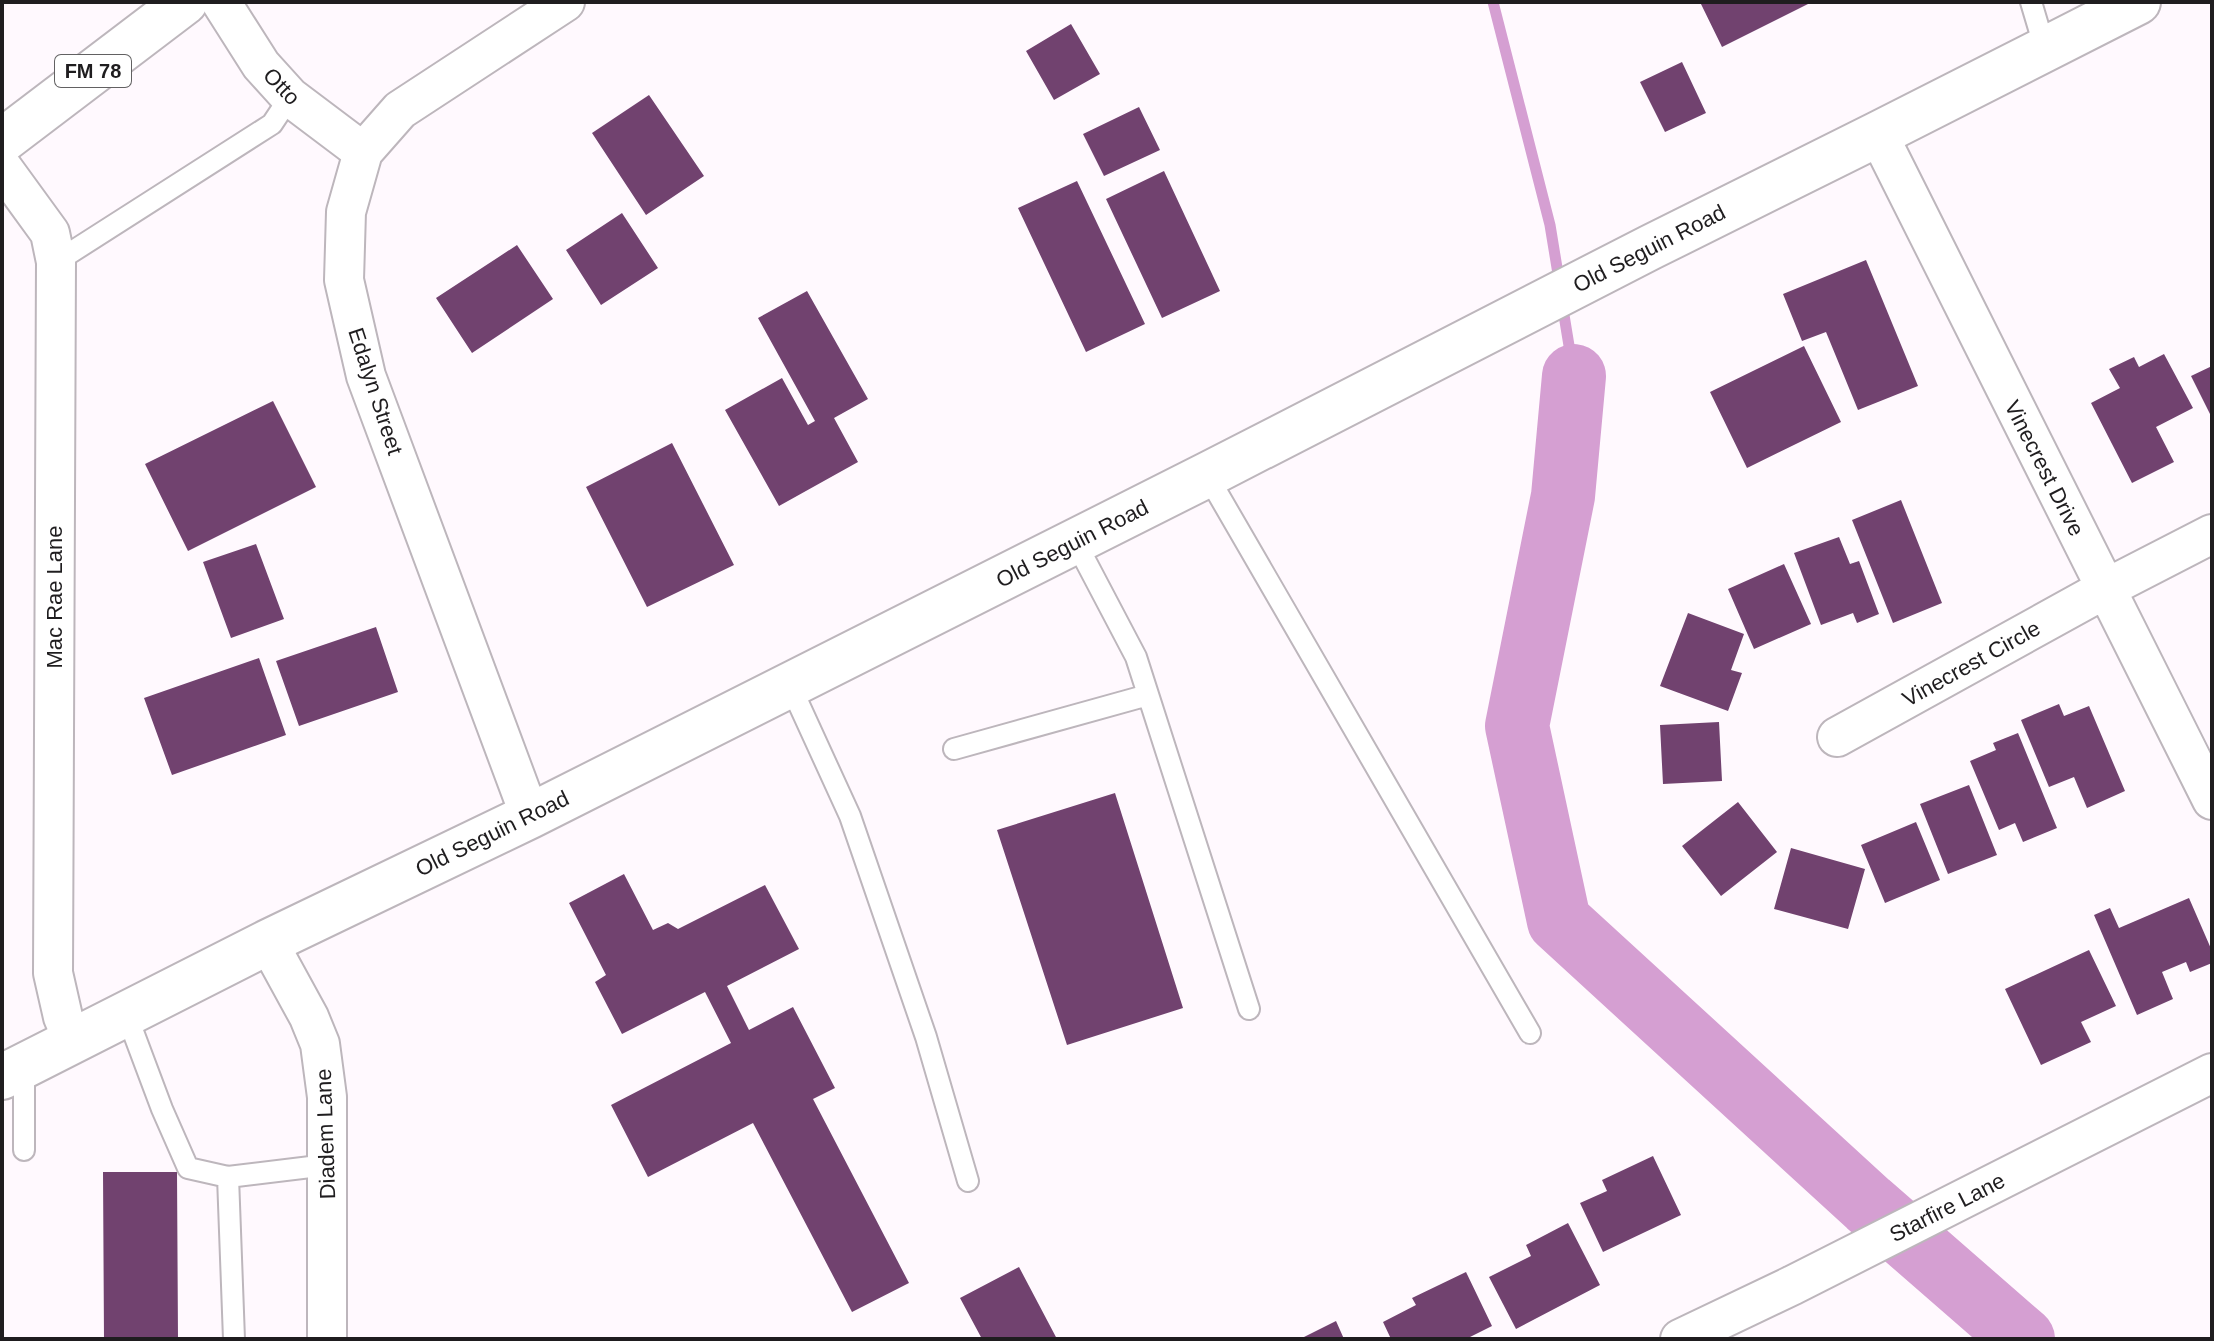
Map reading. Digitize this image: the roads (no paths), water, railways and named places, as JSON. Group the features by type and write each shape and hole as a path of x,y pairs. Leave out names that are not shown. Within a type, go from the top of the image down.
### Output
{"street":[{"name":"FM 78","path":"2,141 185,2"},
{"name":"Otto","path":"221,2 261,65 290,97 363,152"},
{"name":"Edalyn Street","path":"530,816 366,376 344,280 346,212 363,152 400,110 565,2"},
{"name":"Old Seguin Road","path":"13,1072 268,942 530,816 2138,2"},
{"name":"Vinecrest Drive","path":"1878,134 2212,800"},
{"name":"Mac Rae Lane","path":"2,167 41,217 50,233 56,262 53,973 63,1017 73,1041"},
{"name":"Vinecrest Circle","path":"1837,737 2105,589 2212,534"},
{"name":"Diadem Lane","path":"268,942 309,1017 320,1044 327,1097 327,1339"},
{"name":"Starfire Lane","path":"1680,1339 2212,1073"}],"lane":[{"path":"2031,2 2045,49"},
{"path":"56,262 272,124 290,97"},
{"path":"1207,475 1530,1033"},
{"path":"1075,541 1136,657 1249,1009"},
{"path":"790,685 850,816 926,1037 968,1181"},
{"path":"954,749 1148,695"},
{"path":"126,1013 188,1168 228,1177 327,1165"},
{"path":"13,1072 24,1150"},
{"path":"228,1177 234,1339"}],"waterway":[{"path":"1493,2 1550,225 1560,286"},
{"path":"1562,303 1574,376"},
{"path":"1574,376 1563,496 1517,726 1559,921 1868,1204 2023,1339"}]}
